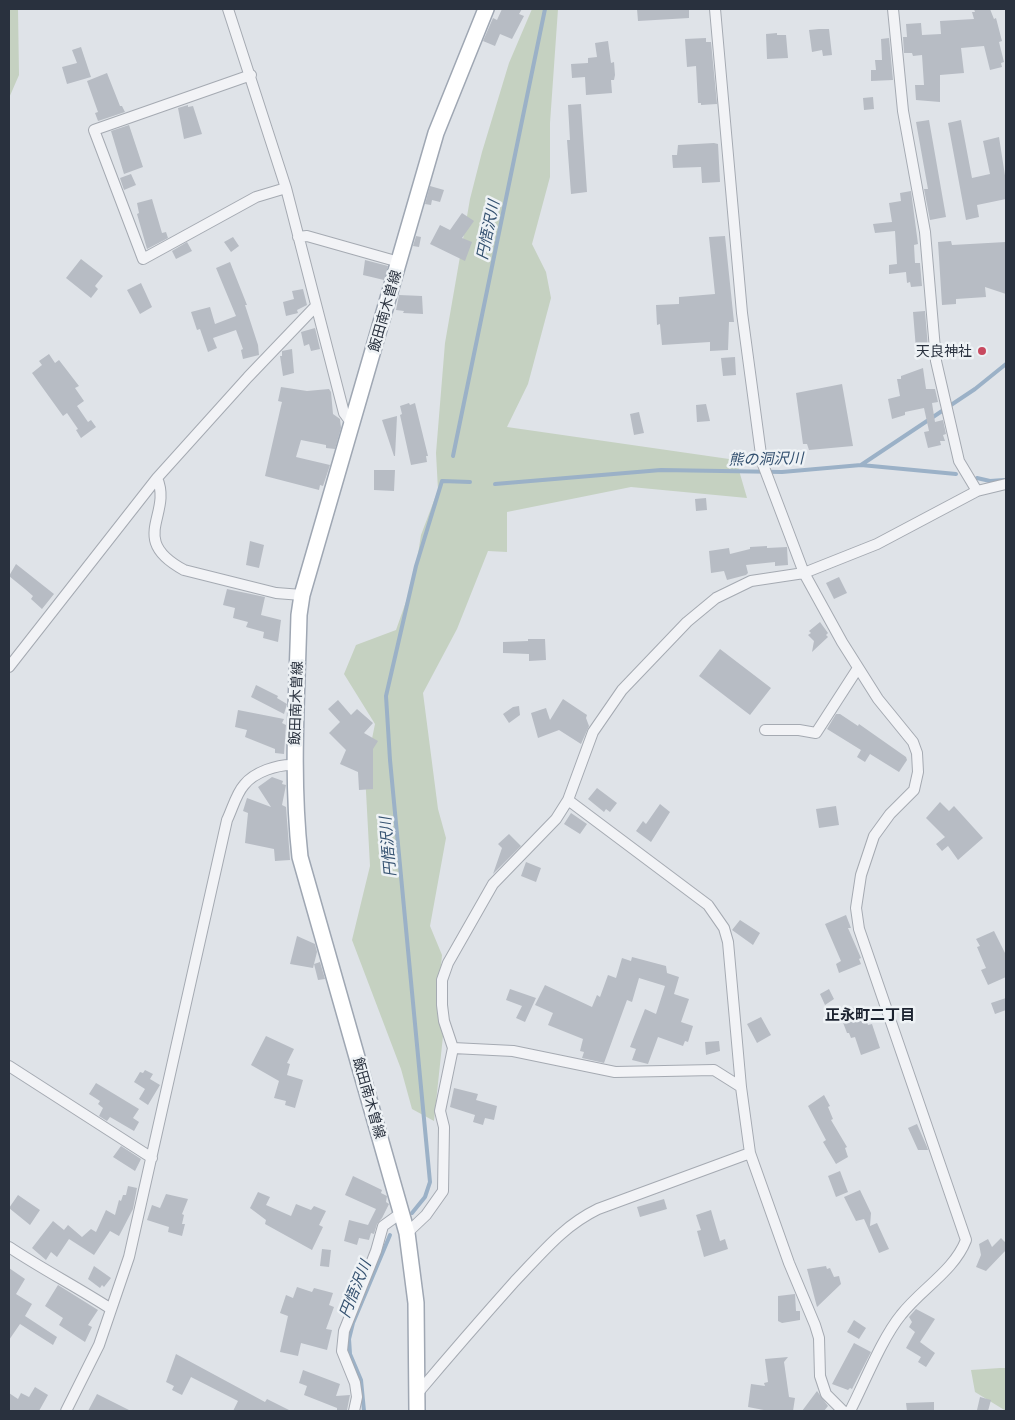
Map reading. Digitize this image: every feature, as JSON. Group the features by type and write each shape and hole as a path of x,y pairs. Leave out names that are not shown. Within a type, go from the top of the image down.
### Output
{"main road":[{"name":"飯田南木曽線","path":"417,1411 416,1303 407,1233 300,857 295,811 294,765 302,595 436,133 486,9"}],"street":[{"path":"228,9 251,75 286,188 315,307 344,413 352,424"},
{"path":"716,9 742,313 762,462 804,573 858,668 878,699 913,742 917,752 918,772 914,790 890,814 874,836 861,875 856,908 859,929 966,1240 960,1256 899,1317 850,1411"},
{"path":"894,9 903,111 925,232 936,361 958,461 977,491"},
{"path":"251,75 94,130 143,258 256,197 286,188"},
{"path":"298,237 307,236 399,262"},
{"path":"9,667 157,478 248,376 315,307"},
{"path":"157,478 161,494 154,528 154,538 162,554 171,563 184,570 276,594 302,595"},
{"path":"407,1233 426,1215 443,1191 444,1127 440,1111 453,1048 444,1021 442,1005 442,980 448,963 493,884 556,819 568,800 593,732 622,690 687,622 716,598 751,581 804,573 877,544 977,491 1006,484"},
{"path":"765,730 799,730 816,734 858,668"},
{"path":"66,1411 99,1345 129,1257 227,820 244,785 269,769 286,764 294,765"},
{"path":"568,800 708,905 724,928 728,942 741,1086 750,1153 789,1263 815,1325 819,1338 820,1376 826,1394 843,1411"},
{"path":"453,1048 513,1051 615,1072 714,1070 741,1086"},
{"path":"9,1066 152,1158"},
{"path":"417,1394 501,1297 557,1236 577,1219 598,1209 750,1153"},
{"path":"354,1411 355,1383 342,1351 344,1331 376,1251 383,1226 401,1213"},
{"path":"9,1246 49,1274 60,1276 111,1308"}],"green space":[{"path":"9,9 18,9 19,75 9,98"},
{"path":"532,9 558,9 550,123 550,177 532,244 546,272 551,298 528,384 507,427 736,460 747,498 631,487 507,512 507,552 488,551 457,629 423,693 438,809 446,838 430,926 442,955 439,990 443,1036 434,1121 412,1109 401,1069 352,940 370,866 365,773 375,724 344,674 356,645 396,630 414,579 421,535 438,490 436,453 445,343 470,199 509,63"},
{"path":"1006,1368 1006,1411 975,1392 971,1370"}],"building":[{"path":"502,9 522,9 519,14 524,16 512,39 500,34 495,46 483,41 493,18 497,20"},
{"path":"637,9 689,9 689,18 638,21"},
{"path":"974,9 990,9 994,19 996,18 1002,41 999,42 1004,62 1001,63 1002,67 990,70 984,46 961,48 964,73 940,75 940,102 916,100 915,85 924,85 922,55 913,56 912,53 904,53 903,37 907,37 906,24 921,23 922,35 941,34 940,21 974,19 972,12 975,12"},
{"path":"829,29 832,55 823,56 822,50 812,52 809,30"},
{"path":"777,33 777,35 786,35 788,58 767,59 766,34"},
{"path":"706,38 706,42 711,42 717,104 701,105 701,103 698,103 696,66 687,67 685,39"},
{"path":"889,38 893,80 871,81 871,70 876,70 875,60 882,60 881,39"},
{"path":"608,41 611,63 614,62 615,75 614,80 611,80 612,93 586,95 585,77 572,78 571,64 588,63 588,58 597,57 595,43"},
{"path":"81,47 91,77 67,84 62,67 77,63 72,50"},
{"path":"107,73 120,106 122,106 125,112 98,121 95,113 98,112 87,81"},
{"path":"873,97 874,109 864,110 863,98"},
{"path":"581,104 587,192 571,194 567,140 570,140 568,105"},
{"path":"188,105 188,107 193,106 202,134 184,139 178,108"},
{"path":"929,120 946,217 930,220 924,189 928,189 916,122"},
{"path":"961,120 972,178 990,174 983,141 999,137 1006,182 1006,199 977,205 979,217 966,220 948,123"},
{"path":"129,125 143,167 124,174 111,131"},
{"path":"718,144 720,182 702,183 701,167 673,168 672,155 677,155 678,145"},
{"path":"131,174 136,185 124,190 120,178"},
{"path":"430,186 444,190 440,202 432,200 431,205 425,204"},
{"path":"911,191 918,244 914,245 915,263 920,263 922,286 911,287 910,282 907,283 906,272 889,274 889,265 897,264 895,231 875,233 873,224 892,222 889,203 901,201 900,193"},
{"path":"152,199 162,233 166,232 168,238 147,249 137,214 139,213 137,203"},
{"path":"462,213 474,221 462,238 472,242 465,261 430,244 440,225 450,230"},
{"path":"416,236 421,237 419,247 413,246"},
{"path":"725,236 734,322 729,322 728,350 710,351 710,342 662,345 660,324 657,325 656,305 679,304 679,297 715,294 709,237"},
{"path":"233,237 239,246 231,252 224,242"},
{"path":"951,241 952,245 1006,242 1006,294 985,287 986,297 956,299 956,304 942,305 938,242"},
{"path":"187,242 192,251 176,259 172,251"},
{"path":"81,259 103,276 95,286 98,289 91,298 66,278"},
{"path":"365,260 388,266 384,280 363,275"},
{"path":"230,262 247,305 245,305 258,345 259,355 243,359 241,350 243,349 236,330 213,338 217,348 208,352 200,329 197,330 191,312 210,307 215,324 236,316 216,268"},
{"path":"141,283 152,307 140,314 127,290"},
{"path":"303,289 307,305 297,310 298,313 286,316 283,302 294,299 292,291"},
{"path":"399,295 422,296 423,314 403,313 404,311 396,310"},
{"path":"925,311 928,348 916,349 913,312"},
{"path":"315,328 320,349 311,351 309,344 304,346 301,332"},
{"path":"968,341 973,350 960,358 954,349"},
{"path":"292,349 294,373 283,376 280,356 282,356 282,351"},
{"path":"49,354 55,363 59,360 79,386 75,388 84,401 77,406 88,422 91,420 96,427 81,438 76,430 78,429 67,413 63,416 32,373 42,365 39,361"},
{"path":"735,357 736,375 723,376 721,358"},
{"path":"923,368 926,389 935,389 938,402 932,403 935,422 943,420 946,434 943,435 945,441 940,441 941,445 928,448 924,432 929,431 924,408 905,412 905,415 892,419 888,399 900,396 897,379 901,379 901,376"},
{"path":"842,384 853,446 809,450 807,444 803,444 796,393"},
{"path":"281,387 307,391 329,389 331,392 333,414 340,419 341,428 335,449 326,448 326,445 301,440 296,457 330,465 323,486 320,485 319,490 265,476 282,402 278,401"},
{"path":"409,403 410,405 415,403 428,456 426,456 427,462 411,465 400,415 402,414 400,406"},
{"path":"706,404 710,421 697,422 696,405"},
{"path":"639,412 644,433 634,435 630,414"},
{"path":"397,416 395,456 394,456 382,420"},
{"path":"374,470 395,470 394,491 374,490"},
{"path":"706,498 707,510 696,511 695,499"},
{"path":"250,541 264,545 259,568 246,565"},
{"path":"767,546 767,548 787,547 788,565 775,566 775,562 746,565 748,573 746,575 727,580 724,571 711,573 709,551 729,548 730,554 750,549 750,547"},
{"path":"16,564 54,594 42,609 31,599 33,596 9,576"},
{"path":"839,577 847,593 834,599 826,583"},
{"path":"227,589 265,597 261,615 281,620 278,642 263,638 264,632 246,627 248,622 233,618 235,608 223,605"},
{"path":"820,622 828,633 826,635 828,637 812,652 814,641 808,635 811,633 809,631"},
{"path":"528,639 545,639 546,660 529,661 529,654 503,653 503,642 528,641"},
{"path":"720,649 771,688 750,715 699,676"},
{"path":"256,685 278,696 277,698 287,704 284,714 251,697"},
{"path":"563,699 587,715 586,718 589,726 581,744 559,730 538,738 531,713 546,708 550,720"},
{"path":"338,700 351,715 357,709 373,723 364,733 378,741 373,749 373,789 359,790 358,772 340,764 346,750 329,733 340,722 328,709"},
{"path":"519,706 520,715 509,723 503,714 513,707"},
{"path":"238,710 284,719 282,723 286,725 284,754 275,753 275,749 245,737 247,730 235,727"},
{"path":"836,714 840,714 858,726 859,724 906,757 907,760 899,772 870,754 865,762 857,757 861,750 827,729"},
{"path":"272,777 283,781 282,784 286,785 282,805 286,807 290,860 275,861 274,849 245,843 248,813 243,811 247,798 271,807 258,787"},
{"path":"597,788 617,803 610,812 606,809 604,812 588,799"},
{"path":"940,802 949,811 954,806 983,838 958,860 948,846 942,851 936,844 945,837 926,818"},
{"path":"660,804 670,812 651,842 636,831 643,821 646,824"},
{"path":"836,806 839,825 819,828 816,809"},
{"path":"571,813 587,824 580,834 564,824"},
{"path":"509,834 521,846 493,874 502,848 498,844"},
{"path":"526,862 541,868 536,882 521,876"},
{"path":"846,915 851,928 848,928 861,958 859,959 861,964 839,973 836,964 841,961 825,924"},
{"path":"740,920 760,933 753,945 732,930"},
{"path":"994,931 1006,955 1006,977 988,985 981,970 986,968 977,947 980,946 976,939"},
{"path":"297,936 315,944 317,952 313,968 290,964"},
{"path":"632,957 666,966 667,973 679,977 674,994 689,999 681,1022 693,1026 688,1042 685,1041 683,1046 658,1037 648,1064 632,1060 636,1049 630,1047 645,1009 656,1014 665,986 639,978 632,1002 627,1000 604,1063 582,1058 584,1052 580,1051 583,1039 548,1025 553,1013 535,1005 545,985 592,1007 597,995 600,997 608,975 616,978 622,958 631,961"},
{"path":"320,962 325,979 318,980 314,964"},
{"path":"510,989 536,998 525,1022 516,1018 522,1006 506,1000"},
{"path":"829,989 834,999 825,1005 820,994"},
{"path":"1006,998 1006,1010 995,1014 991,1003"},
{"path":"858,1006 860,1012 863,1010 868,1025 872,1024 880,1048 861,1055 855,1037 851,1038 849,1033 847,1033 839,1012"},
{"path":"761,1017 771,1035 757,1043 747,1024"},
{"path":"266,1036 294,1049 287,1063 290,1064 287,1075 303,1080 295,1108 285,1105 286,1101 274,1098 279,1081 251,1065"},
{"path":"719,1041 720,1051 706,1055 705,1042"},
{"path":"145,1070 153,1074 150,1079 160,1085 148,1105 139,1099 145,1089 134,1082 140,1072 143,1073"},
{"path":"96,1083 139,1109 133,1118 139,1122 134,1131 110,1117 107,1121 99,1116 103,1108 98,1104 100,1101 89,1094"},
{"path":"454,1088 478,1094 476,1100 497,1106 494,1120 485,1118 483,1125 473,1122 475,1115 450,1107"},
{"path":"824,1095 830,1106 828,1107 833,1119 831,1120 847,1147 845,1148 848,1157 836,1164 823,1142 826,1140 808,1106"},
{"path":"917,1124 928,1150 918,1150 908,1128"},
{"path":"121,1146 141,1159 135,1171 113,1157"},
{"path":"840,1171 848,1192 836,1197 828,1176"},
{"path":"353,1176 382,1190 381,1193 387,1196 386,1202 389,1204 377,1224 374,1234 371,1233 369,1240 359,1238 357,1245 344,1241 349,1220 368,1225 376,1209 345,1195"},
{"path":"128,1186 137,1188 133,1209 119,1236 110,1231 94,1255 69,1239 57,1257 51,1252 46,1260 32,1248 53,1221 64,1230 68,1225 82,1237 91,1229 96,1232 106,1210 115,1215 119,1200 121,1201 123,1195 126,1195"},
{"path":"860,1190 871,1213 870,1226 877,1223 889,1249 879,1253 864,1219 856,1221 844,1197"},
{"path":"258,1192 270,1197 266,1205 291,1216 296,1204 311,1210 314,1206 326,1211 319,1225 323,1227 312,1250 265,1224 266,1220 250,1208"},
{"path":"166,1194 188,1199 182,1214 184,1215 182,1224 185,1224 182,1236 168,1232 169,1227 147,1220 152,1205 160,1208"},
{"path":"18,1195 40,1210 30,1225 9,1208"},
{"path":"664,1199 667,1209 640,1217 637,1207"},
{"path":"711,1210 720,1241 725,1239 728,1249 704,1257 697,1231 701,1230 696,1215"},
{"path":"1001,1238 1006,1243 1006,1250 986,1271 976,1267 981,1255 979,1244 988,1239 992,1247"},
{"path":"322,1249 331,1250 329,1267 320,1266"},
{"path":"94,1266 111,1278 104,1287 102,1285 100,1288 88,1279"},
{"path":"826,1266 827,1269 830,1268 834,1277 839,1276 841,1284 817,1307 807,1269"},
{"path":"9,1268 25,1279 16,1294 32,1304 25,1316 57,1337 53,1345 20,1324 9,1340"},
{"path":"58,1285 98,1310 88,1325 92,1327 85,1342 59,1325 63,1318 45,1306"},
{"path":"297,1287 312,1292 314,1288 333,1293 329,1305 334,1307 326,1329 332,1330 327,1350 301,1343 298,1356 280,1352 288,1316 280,1313 286,1295 293,1298"},
{"path":"795,1294 796,1311 800,1311 800,1320 782,1323 778,1321 778,1296"},
{"path":"916,1309 935,1319 920,1342 935,1353 926,1367 918,1362 921,1357 906,1348 915,1332 909,1327 912,1322 909,1317"},
{"path":"854,1320 866,1328 859,1339 847,1332"},
{"path":"854,1343 871,1352 852,1389 848,1390 832,1384"},
{"path":"176,1354 265,1402 267,1399 291,1411 233,1411 238,1401 191,1377 182,1395 172,1390 174,1386 166,1382"},
{"path":"788,1357 784,1362 789,1397 795,1398 793,1411 769,1411 748,1407 751,1384 765,1386 764,1383 768,1382 765,1359"},
{"path":"303,1370 340,1384 336,1396 350,1395 347,1410 337,1411 337,1408 304,1395 307,1386 299,1383"},
{"path":"35,1387 48,1395 39,1411 9,1411 9,1393 18,1399 21,1393 29,1397"},
{"path":"817,1391 828,1406 824,1411 802,1411"},
{"path":"97,1394 131,1411 88,1411"},
{"path":"980,1397 991,1400 988,1411 977,1410"},
{"path":"934,1402 934,1411 907,1411 906,1403"}],"waterway":[{"name":"円悟沢川","path":"453,456 545,9"},
{"name":"熊の洞沢川","path":"495,484 661,470 782,472 861,465 975,389 1006,364"},
{"path":"861,465 956,474"},
{"path":"977,478 990,481 1004,480"},
{"name":"円悟沢川","path":"412,1213 425,1197 430,1182 390,760 386,696 416,566 442,481 470,482"},
{"name":"円悟沢川","path":"364,1411 361,1380 350,1354 349,1339 353,1323 390,1235"}],"place":[{"name":"天良神社","path":"982,351"}],"district":[{"name":"正永町二丁目","path":"870,1015"}]}
